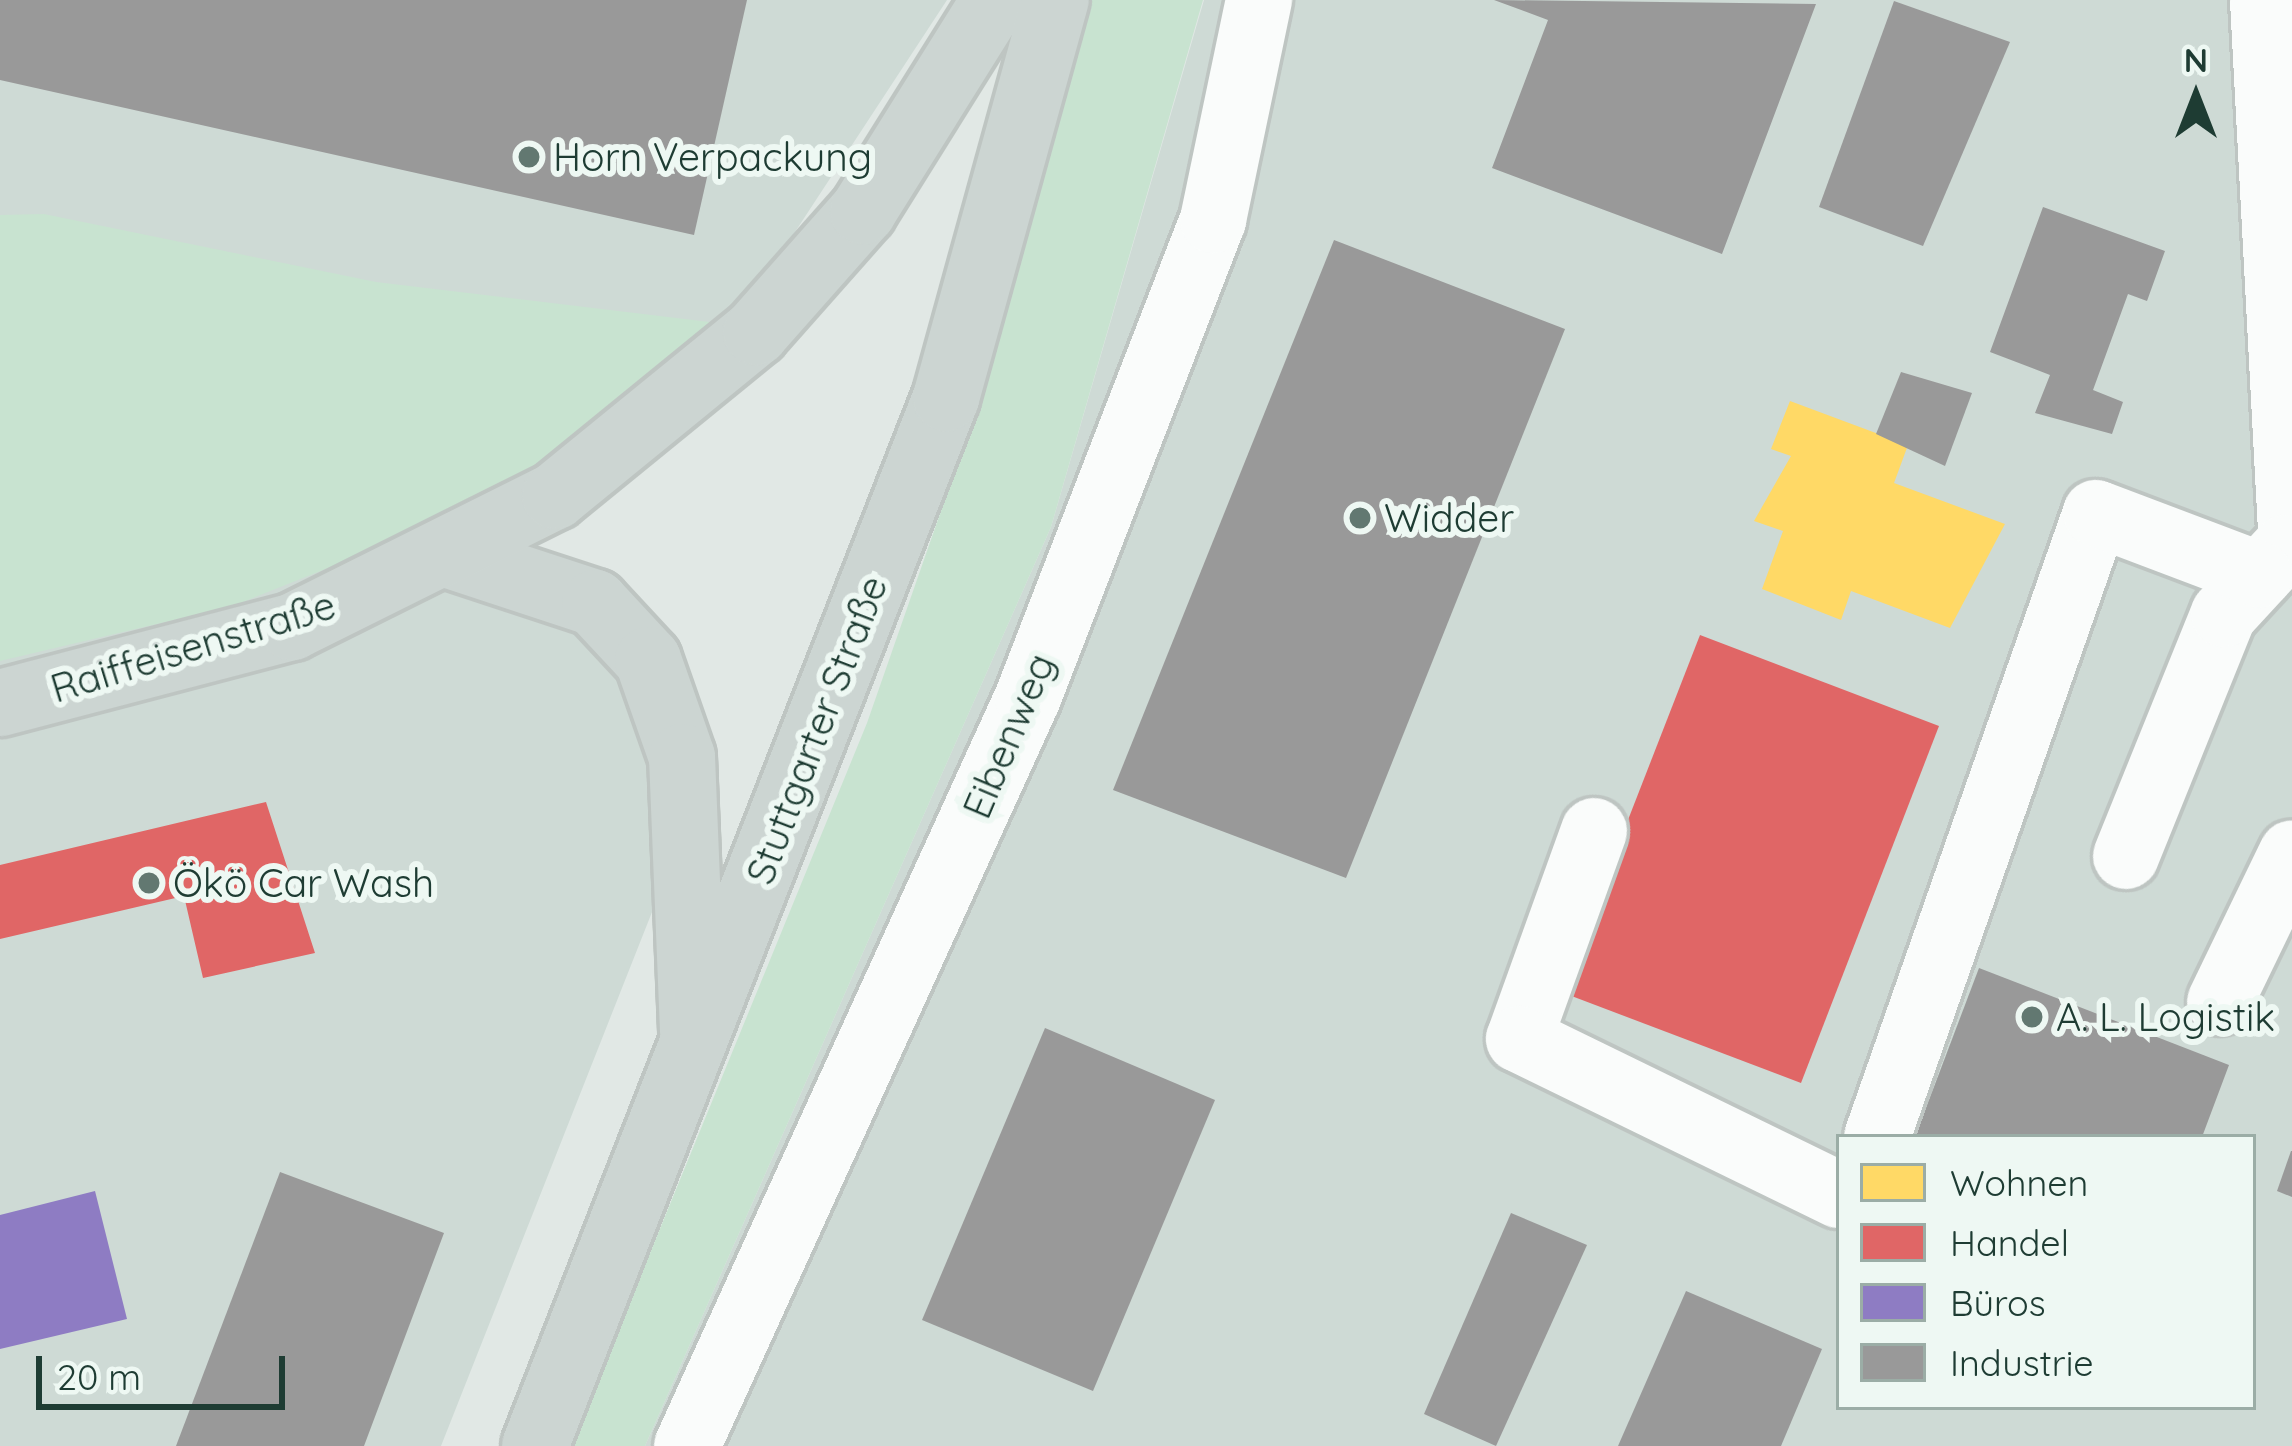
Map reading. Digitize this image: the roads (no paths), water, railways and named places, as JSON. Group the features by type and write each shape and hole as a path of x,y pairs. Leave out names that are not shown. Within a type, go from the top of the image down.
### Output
{"main road":[{"name":"Raiffeisenstraße","path":"0,703 292,626 452,556 650,427 756,332 863,211 995,0"},
{"name":"Stuttgarter Straße","path":"535,1446 946,398 1056,0"},
{"path":"452,556 595,603 648,660 682,757 694,1047"}],"street":[{"name":"Eibenweg","path":"687,1446 1028,697 1213,220 1259,0"},
{"path":"2126,856 2224,614 2279,558 2264,0"},
{"path":"1877,1134 2096,513 2279,558"},
{"path":"1594,831 1520,1039 1836,1194"},
{"path":"2220,1002 2292,853"}],"place":[{"name":"Horn Verpackung","path":"529,157"},
{"name":"Widder","path":"1360,518"},
{"name":"Ökö Car Wash","path":"149,883"},
{"name":"A. L. Logistik","path":"2032,1017"}]}
